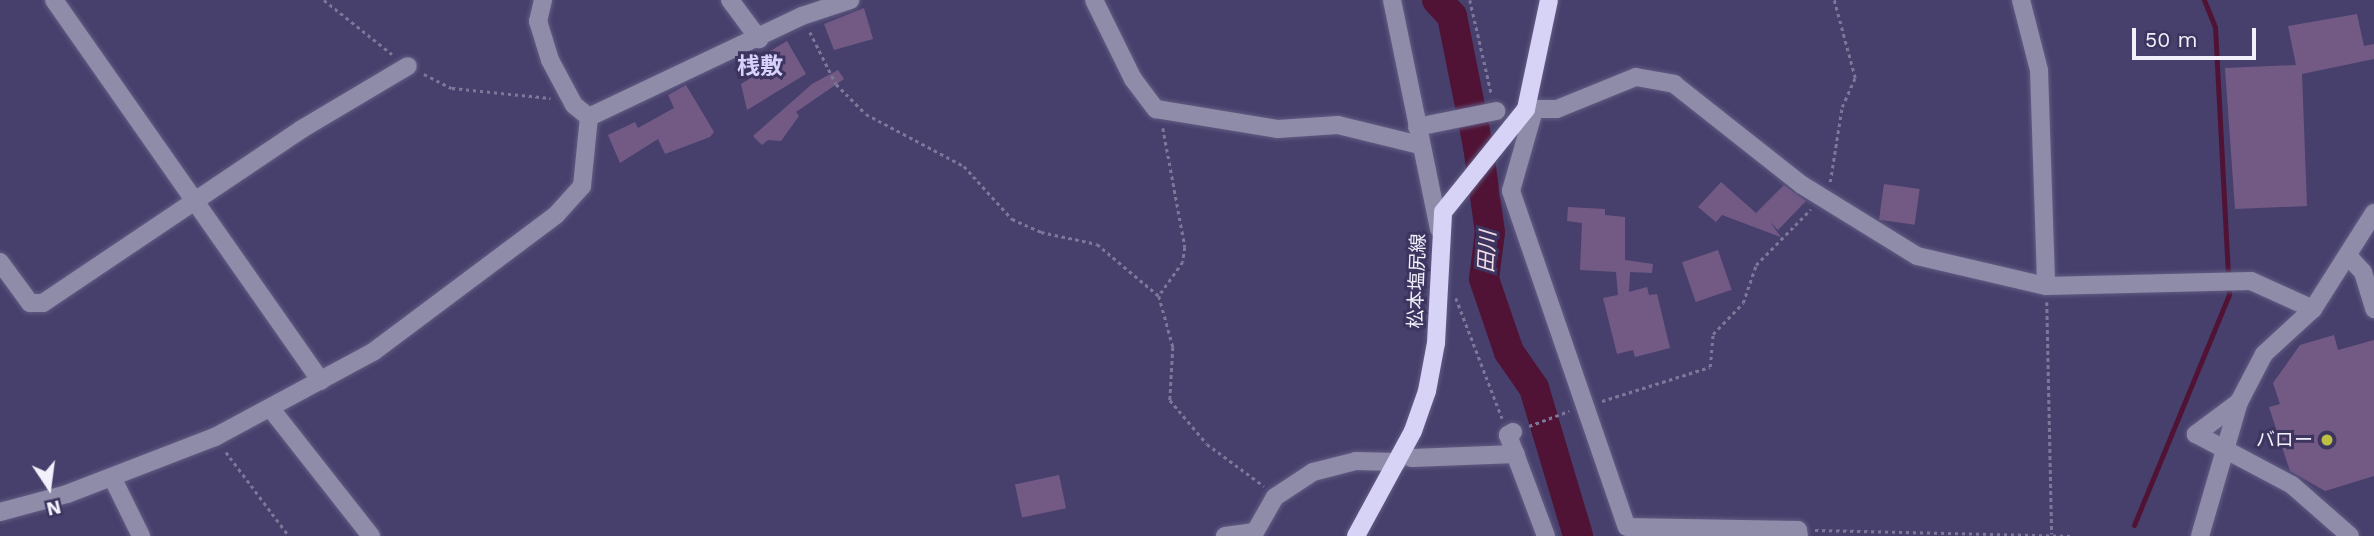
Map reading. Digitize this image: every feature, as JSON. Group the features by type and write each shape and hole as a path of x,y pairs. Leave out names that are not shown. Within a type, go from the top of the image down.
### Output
{"main road":[{"name":"松本塩尻線","path":"1356,536 1399,457 1427,391 1438,288 1439,229 1453,196 1530,109 1549,0"}],"street":[{"path":"54,0 197,200 321,382"},
{"path":"0,512 113,477 215,438 271,409 373,352 556,215 582,186 589,117 571,97 550,60 538,21 543,0"},
{"path":"730,0 759,39"},
{"path":"589,117 759,39 802,16 850,0"},
{"path":"1094,0 1133,79 1156,109 1278,130 1338,125 1420,133 1493,112"},
{"path":"1392,0 1439,229"},
{"path":"2021,0 2039,69 2046,286"},
{"path":"0,262 30,303 43,303 197,200 408,66"},
{"path":"1798,533 1627,527 1581,407 1511,191 1530,109 1557,109 1636,77 1674,83 1824,196 1917,256 2046,286 2251,281 2313,309"},
{"path":"2200,536 2222,450 2239,402 2264,354 2313,309 2374,213"},
{"path":"2348,256 2362,272 2374,309"},
{"path":"2239,402 2196,434 2292,485 2350,536"},
{"path":"271,409 371,536"},
{"path":"1511,433 1546,536"},
{"path":"1225,536 1255,532 1275,496 1313,472 1356,461 1399,457 1516,454"},
{"path":"113,477 141,536"}],"path":[{"path":"324,0 408,66 453,88 571,97"},
{"path":"1470,0 1493,112"},
{"path":"1438,288 1463,304 1511,433 1581,407 1710,367 1713,334 1743,303 1756,265 1824,196 1836,168 1842,107 1855,78 1834,0"},
{"path":"802,16 836,85 866,114 964,166 1012,219 1041,232 1097,244 1158,296 1173,347 1167,374 1170,400 1207,444 1239,463 1275,496"},
{"path":"1156,109 1185,247 1183,262 1158,296"},
{"path":"2046,286 2052,534"},
{"path":"215,438 289,536"},
{"path":"1798,533 2074,536"}],"building":[{"path":"864,8 873,39 834,50 824,24"},
{"path":"2357,14 2364,46 2374,44 2374,59 2302,74 2307,206 2235,209 2225,68 2296,65 2288,26"},
{"path":"787,41 806,74 747,110 741,84 769,67 762,56"},
{"path":"838,70 844,79 796,112 799,116 781,141 768,140 762,145 753,136 812,84"},
{"path":"686,85 714,132 710,137 665,154 658,139 620,163 608,135 635,122 638,128 674,108 668,95"},
{"path":"1721,182 1756,213 1784,185 1806,201 1778,230 1770,222 1781,237 1722,215 1716,222 1698,207"},
{"path":"1884,184 1920,189 1915,225 1879,220"},
{"path":"1568,207 1605,209 1605,215 1625,217 1625,260 1653,264 1652,273 1630,272 1629,292 1647,287 1649,295 1657,294 1670,348 1635,357 1633,350 1617,354 1603,298 1618,295 1616,272 1580,270 1582,223 1567,221"},
{"path":"1718,250 1732,290 1696,302 1682,262"},
{"name":"バロー","path":"2334,335 2338,350 2374,340 2374,476 2325,491 2290,471 2269,407 2280,404 2273,383 2300,345"},
{"path":"1059,475 1066,508 1022,518 1015,484"}],"waterway":[{"name":"田川","path":"1437,0 1452,16 1478,146 1490,232 1484,279 1509,352 1534,388 1578,536"},
{"path":"2134,525 2229,294 2215,27 2204,0"}],"place":[{"name":"バロー","path":"2327,440"}],"district":[{"name":"桟敷","path":"760,67"}]}
